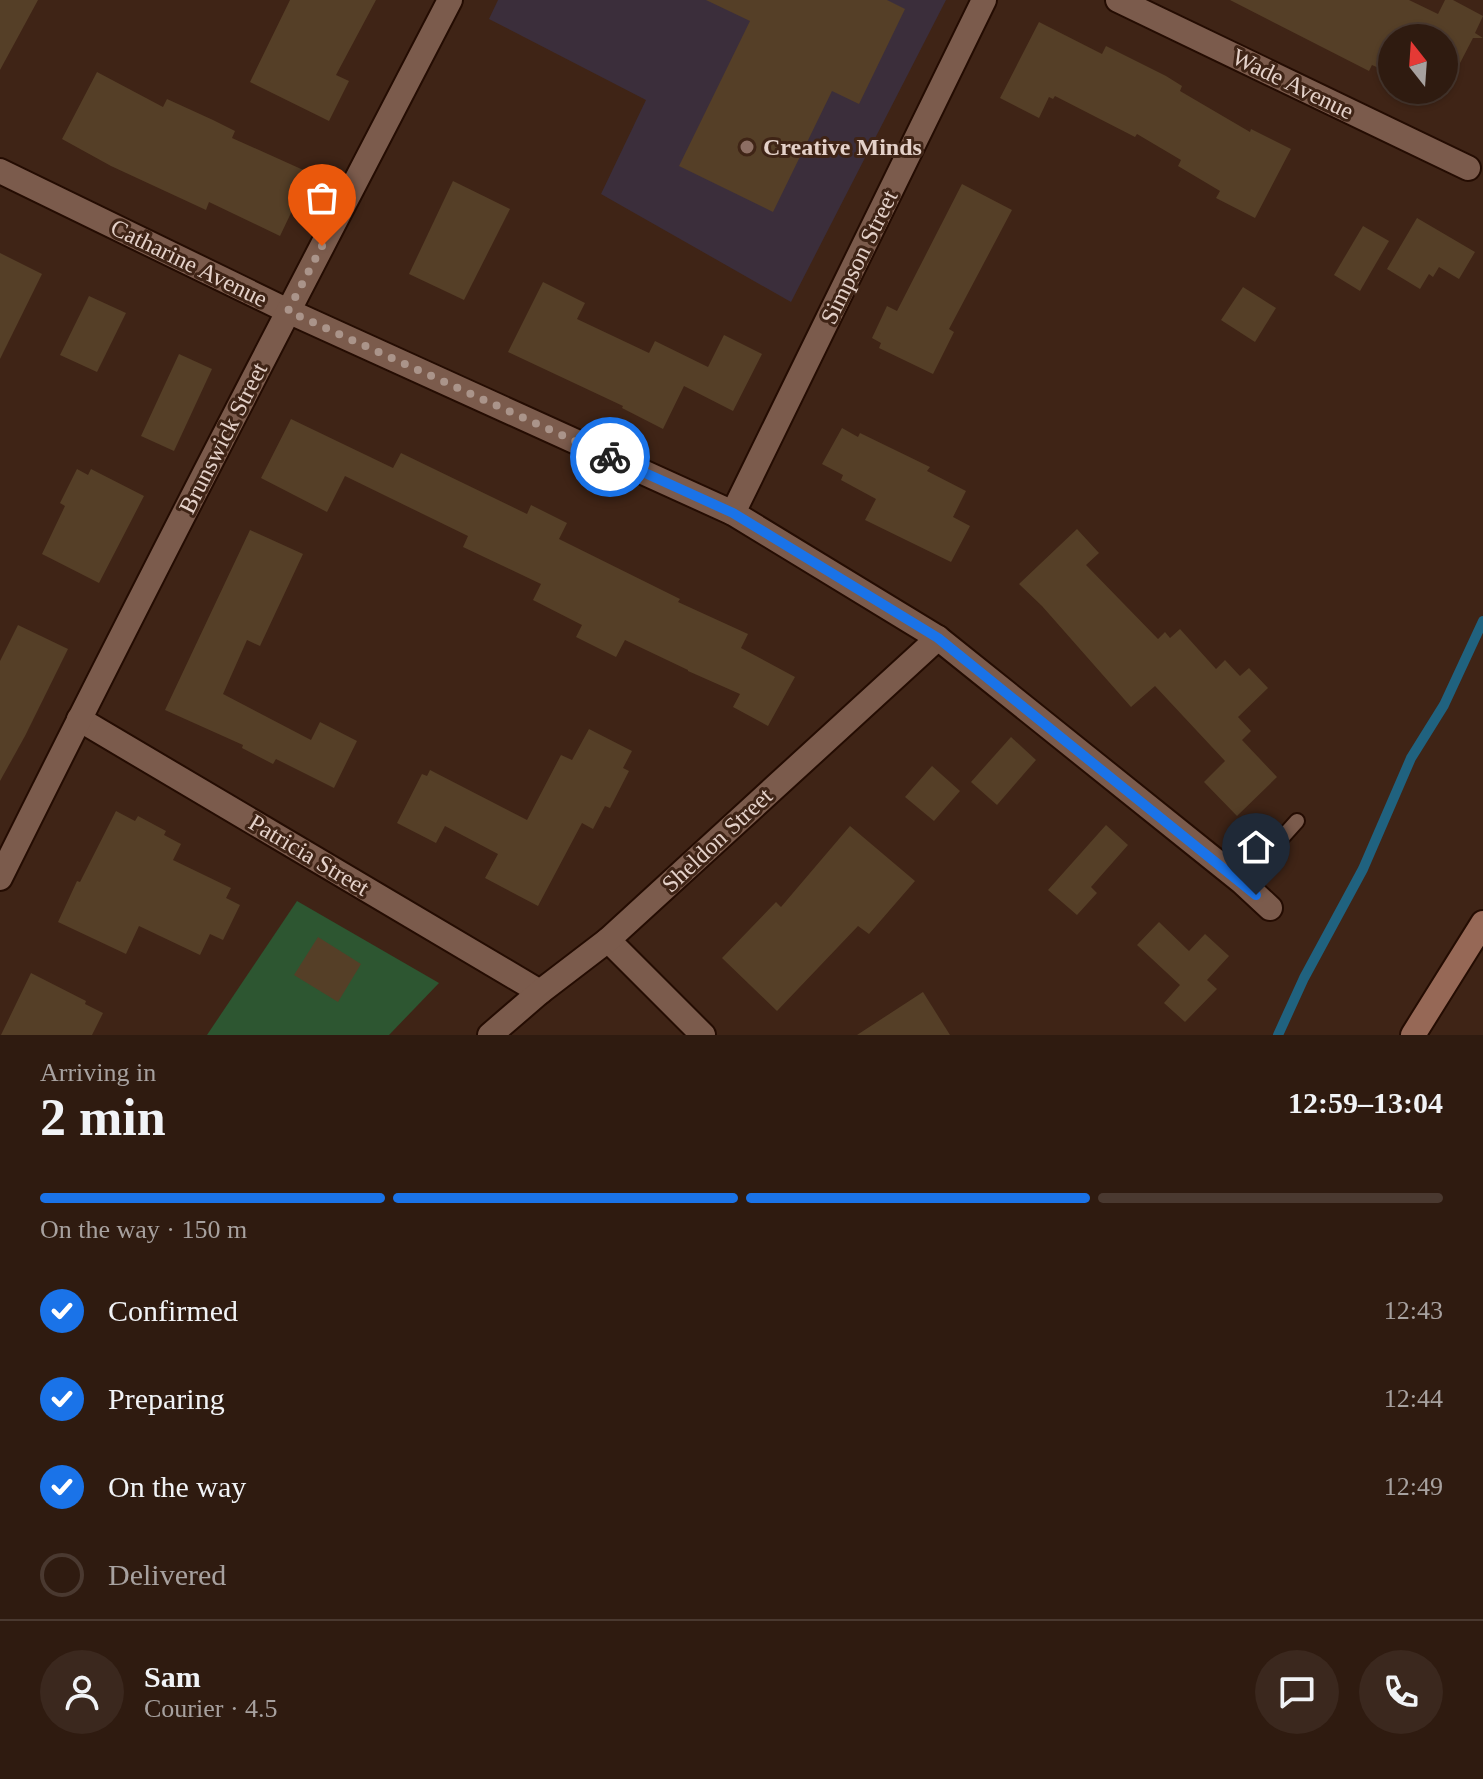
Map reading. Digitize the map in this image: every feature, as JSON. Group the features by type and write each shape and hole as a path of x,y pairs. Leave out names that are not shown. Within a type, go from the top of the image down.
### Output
{"main road":[{"path":"1413,1035 1483,923"}],"street":[{"name":"Brunswick Street","path":"0,878 450,0"},
{"name":"Simpson Street","path":"733,513 984,0"},
{"name":"Wade Avenue","path":"1118,0 1468,168"},
{"name":"Catharine Avenue","path":"0,171 288,311 733,513 938,638 1242,882 1270,908"},
{"name":"Sheldon Street","path":"490,1035 608,940 938,638"},
{"name":"Patricia Street","path":"79,719 540,992"},
{"path":"608,940 703,1035"}],"lane":[{"path":"1242,882 1297,821"}],"shaded area":[{"name":"Creative Minds","path":"498,0 946,0 791,302 601,194 646,100 489,19"}],"green space":[{"path":"297,901 439,983 389,1035 207,1035"}],"building":[{"path":"0,0 38,0 0,70"},
{"path":"290,0 376,0 336,75 349,81 329,121 250,82"},
{"path":"706,0 887,0 905,9 859,104 832,91 773,212 679,166 750,21"},
{"path":"1230,0 1409,0 1438,14 1445,0 1453,0 1483,16 1475,33 1483,38 1473,38 1458,67 1458,24 1378,24 1378,68 1372,65 1369,71"},
{"path":"1039,22 1102,54 1106,46 1166,76 1182,86 1180,91 1250,132 1251,129 1291,149 1255,218 1216,198 1220,191 1178,166 1181,160 1137,134 1135,137 1055,96 1053,99 1049,97 1039,118 1000,98"},
{"path":"97,72 163,107 167,99 213,120 235,131 232,138 310,173 280,236 209,202 206,210 111,166 62,139"},
{"path":"453,181 510,209 464,300 409,274"},
{"path":"962,184 1012,210 949,329 954,332 933,374 879,348 881,343 872,338 887,306 897,311"},
{"path":"1417,218 1475,252 1459,279 1439,267 1433,277 1429,274 1420,289 1387,269"},
{"path":"1363,226 1389,241 1360,291 1334,275"},
{"path":"0,253 42,274 0,359"},
{"path":"543,282 585,303 577,319 649,353 655,341 708,367 724,335 762,354 733,411 684,386 663,429 623,406 508,352"},
{"path":"1243,287 1276,308 1255,342 1221,320"},
{"path":"89,296 126,313 97,372 60,355"},
{"path":"179,354 212,369 174,451 141,436"},
{"path":"291,419 393,468 401,453 527,514 531,505 567,523 559,539 680,599 678,602 748,634 741,648 795,677 768,726 733,707 740,694 625,640 616,657 576,637 582,625 533,600 541,584 463,547 468,536 345,476 327,512 261,478"},
{"path":"842,428 858,437 860,433 930,467 927,471 966,491 953,517 970,526 951,562 865,520 876,499 841,480 843,475 822,464"},
{"path":"77,469 88,475 91,469 144,496 99,583 42,554 65,506 60,503"},
{"path":"1077,529 1099,553 1086,565 1158,639 1165,632 1170,638 1180,629 1216,669 1225,660 1240,676 1249,668 1268,688 1238,717 1251,731 1242,740 1277,777 1237,816 1204,782 1225,761 1155,686 1131,707 1019,584"},
{"path":"250,530 303,554 260,646 247,640 223,694 311,740 320,722 357,741 334,788 276,759 273,764 242,748 243,745 165,710"},
{"path":"18,625 68,649 0,781 0,661"},
{"path":"589,729 632,751 623,768 629,771 610,808 605,806 593,829 582,823 538,906 485,878 498,854 445,826 436,843 397,823 422,774 427,776 430,770 527,820 561,755 572,760"},
{"path":"1011,737 1036,760 997,805 971,782"},
{"path":"932,766 960,791 934,821 905,797"},
{"path":"116,811 135,821 138,816 166,831 164,835 181,844 173,860 231,888 226,898 240,905 223,940 210,934 200,955 139,926 126,954 58,922"},
{"path":"1106,825 1128,845 1091,887 1097,893 1077,915 1048,890"},
{"path":"850,826 915,881 869,934 858,926 777,1011 722,958 776,902 781,907"},
{"path":"1159,922 1189,951 1205,934 1229,956 1207,980 1217,989 1185,1022 1164,1003 1180,985 1137,945"},
{"path":"318,937 361,964 338,1002 294,975"},
{"path":"31,973 103,1013 92,1035 1,1035"},
{"path":"923,992 950,1035 857,1035"}],"waterway":[{"path":"1278,1035 1304,978 1363,869 1411,758 1444,705 1483,621"}],"way so far":[{"path":"322,246 288,311 610,457"}],"place":[{"name":"Creative Minds","path":"747,147"}],"route":[{"path":"610,457 733,513 938,638 1256,895"}]}
